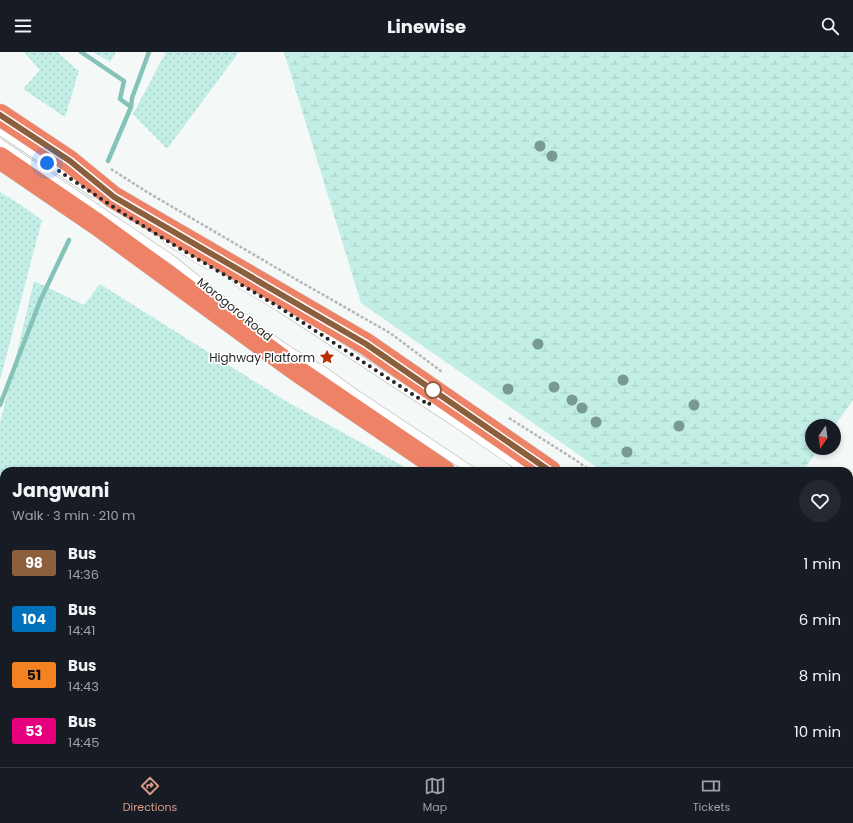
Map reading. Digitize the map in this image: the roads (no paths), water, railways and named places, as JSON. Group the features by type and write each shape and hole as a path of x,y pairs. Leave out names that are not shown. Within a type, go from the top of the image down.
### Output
{"highway":[{"path":"0,115 70,161 106,197 366,344 544,467"},
{"name":"Morogoro Road","path":"0,158 98,225 296,370 438,467"}],"lane":[{"path":"0,131 106,197"},
{"name":"Morogoro Road","path":"0,142 174,261 263,333 291,352 324,371 466,467"},
{"name":"Morogoro Road","path":"160,236 212,267"},
{"name":"Morogoro Road","path":"232,278 453,421 520,467"}],"waterway":[{"path":"81,52 124,81 120,99 131,107"},
{"path":"108,161 131,107 132,98 149,52"},
{"path":"0,405 40,301 69,240"}],"place":[{"name":"Highway Platform","path":"327,357"}]}
